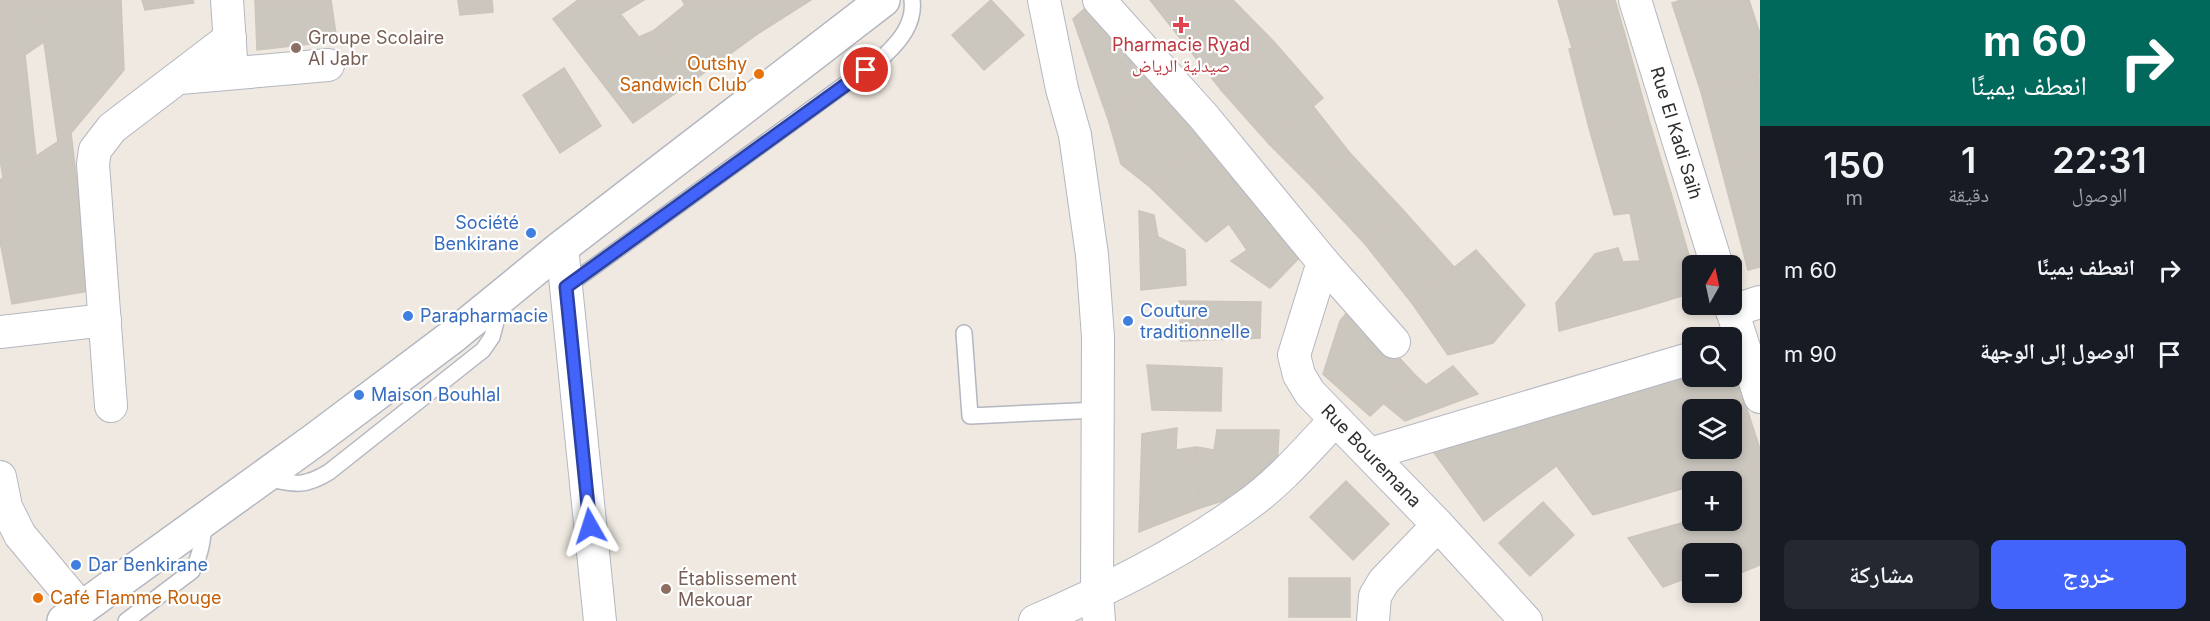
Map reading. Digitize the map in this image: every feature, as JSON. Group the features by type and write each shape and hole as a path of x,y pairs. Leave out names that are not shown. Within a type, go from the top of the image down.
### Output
{"street":[{"path":"227,0 232,72"},
{"path":"1044,0 1062,89 1075,135 1092,255 1098,337 1098,608"},
{"path":"1099,0 1204,117 1323,262 1394,342"},
{"name":"Rue El Kadi Saih","path":"1635,0 1715,255"},
{"path":"0,477 6,507 20,535 72,615 453,336 562,247 878,2"},
{"path":"111,406 93,164 94,150 112,128 230,39"},
{"path":"180,78 328,65"},
{"path":"562,247 600,621"},
{"name":"Rue Bouremana","path":"1323,262 1294,355 1299,375 1310,393 1438,525 1526,621"},
{"path":"0,332 105,320"},
{"path":"1742,356 1760,397"},
{"path":"1370,454 1682,361"},
{"path":"1035,621 1098,608 1192,541 1244,508 1275,482 1335,420"},
{"path":"1373,621 1375,596 1384,581 1438,525"}],"lane":[{"path":"566,287 884,56 897,43 909,24 912,0"},
{"path":"964,333 970,416 1098,410"},
{"path":"126,621 192,571 199,559 205,519"}],"building":[{"path":"0,0 38,0 44,42 25,55 36,156 3,178 0,159"},
{"path":"38,0 121,0 124,70 71,133 58,142"},
{"path":"142,0 193,0 194,3 145,10"},
{"path":"255,0 331,0 337,41 257,50"},
{"path":"458,0 492,0 493,12 460,15"},
{"path":"578,0 609,0 639,37 653,31 694,80 633,123 553,19"},
{"path":"609,0 644,0 619,15"},
{"path":"682,0 726,0 756,35 694,80 653,31 685,5"},
{"path":"726,0 811,0 756,35"},
{"path":"991,0 1024,35 984,70 952,35"},
{"path":"1150,0 1233,0 1275,43 1221,90"},
{"path":"1558,0 1615,0 1625,35 1572,48"},
{"path":"1681,0 1749,0 1760,34 1760,73 1701,92 1672,3"},
{"path":"1090,4 1158,74 1109,122 1073,19"},
{"path":"1625,35 1648,117 1589,128 1569,49"},
{"path":"1275,43 1323,98 1269,144 1221,90"},
{"path":"564,68 601,126 560,153 523,95"},
{"path":"1158,74 1215,138 1150,187 1121,164 1109,122"},
{"path":"1759,74 1760,156 1721,167 1701,92"},
{"path":"1313,106 1349,152 1312,187 1269,144"},
{"path":"1648,117 1671,193 1630,213 1614,215 1589,128"},
{"path":"71,133 90,291 12,304 0,241 0,180"},
{"path":"1215,138 1260,199 1206,242 1150,187"},
{"path":"1349,152 1403,210 1365,244 1312,187"},
{"path":"1760,156 1760,267 1748,270 1721,167"},
{"path":"1671,193 1689,255 1682,255 1682,296 1639,309 1622,262 1640,261 1630,213"},
{"path":"1260,199 1304,253 1270,288 1231,261 1247,250 1229,224"},
{"path":"1403,210 1454,267 1411,302 1365,244"},
{"path":"1139,211 1154,215 1158,237 1185,250 1186,285 1141,290"},
{"path":"1618,248 1639,309 1559,331 1556,303 1595,254"},
{"path":"1476,250 1525,305 1493,343 1448,355 1411,302"},
{"path":"1179,301 1261,302 1260,338 1181,341"},
{"path":"1352,306 1415,375 1370,416 1323,374 1340,321"},
{"path":"1147,365 1222,368 1221,411 1152,410"},
{"path":"1453,366 1478,394 1405,421 1383,403 1415,375 1426,385"},
{"path":"1682,373 1682,387 1740,387 1760,449 1760,466 1742,471 1682,471 1682,489 1593,515 1524,422"},
{"path":"1524,422 1556,466 1484,521 1432,450"},
{"path":"1177,428 1176,450 1196,447 1200,508 1139,532 1142,434"},
{"path":"1217,430 1279,430 1277,472 1235,497 1200,508 1196,447 1214,450"},
{"path":"1760,466 1760,565 1742,572 1742,543 1682,543 1682,580 1663,587 1628,538 1682,523 1682,531 1742,531 1742,471"},
{"path":"1346,481 1389,524 1353,560 1310,517"},
{"path":"1543,502 1574,535 1530,576 1499,543"},
{"path":"1289,578 1350,578 1350,617 1289,617"}],"place":[{"name":"Pharmacie Ryad صيدلية الرياض","path":"1181,25"},
{"name":"Groupe Scolaire Al Jabr","path":"296,48"},
{"name":"Outshy Sandwich Club","path":"759,74"},
{"name":"Société Benkirane","path":"531,233"},
{"name":"Parapharmacie","path":"408,316"},
{"name":"Couture traditionnelle","path":"1128,321"},
{"name":"Maison Bouhlal","path":"359,395"},
{"name":"Dar Benkirane","path":"76,565"},
{"name":"Établissement Mekouar","path":"666,589"},
{"name":"Café Flamme Rouge","path":"38,598"}],"route":[{"path":"590,526 566,287 866,70"}]}
